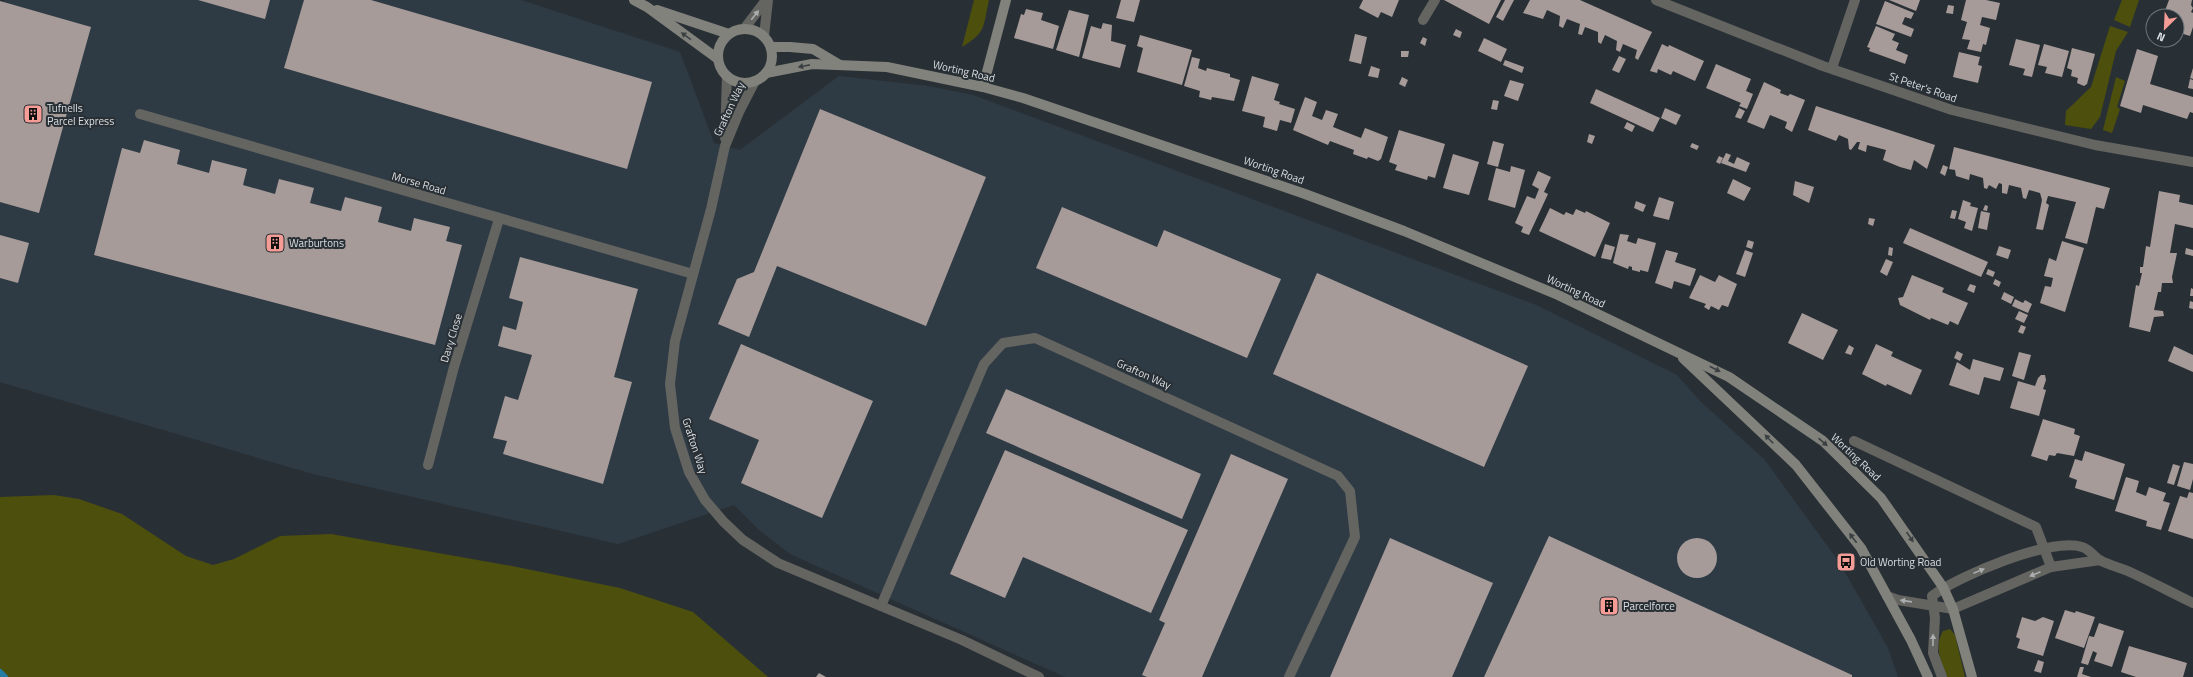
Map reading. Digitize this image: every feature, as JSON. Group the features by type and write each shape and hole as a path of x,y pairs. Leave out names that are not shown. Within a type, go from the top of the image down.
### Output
{"street":[{"path":"634,0 647,7 718,59"},
{"path":"744,29 767,0"},
{"path":"764,36 767,0"},
{"path":"983,87 1006,0"},
{"path":"1423,20 1435,0"},
{"name":"St Peter's Road","path":"1656,0 1832,68 1952,110 2095,146 2193,162"},
{"path":"1832,68 1855,0"},
{"path":"647,7 729,34"},
{"path":"744,29 753,30 764,36 771,47 772,60 766,73 755,81 746,83 736,82 727,76 721,68 718,59 718,50 722,41 729,34 744,29"},
{"path":"771,47 790,46 813,49 843,66"},
{"name":"Worting Road","path":"766,73 812,64 843,66 859,65 887,67 983,87 1141,137 1404,230 1558,295 1729,377 1823,441 1881,498 1943,587 1953,609 1972,677"},
{"name":"Grafton Way","path":"725,146 727,76"},
{"name":"Grafton Way","path":"755,81 739,112 725,146 675,341 670,384 675,428 689,472 705,500 743,540 778,563 962,640 1039,677"},
{"name":"Morse Road","path":"140,114 693,274"},
{"name":"Davy Close","path":"428,465 454,367 499,219"},
{"name":"Grafton Way","path":"881,606 984,364 1003,344 1035,338 1338,476 1350,491 1355,537 1289,677"},
{"name":"Worting Road","path":"1679,354 1754,423 1810,482 1861,548 1911,640 1928,677"},
{"path":"1854,442 2036,527 2045,548 2051,568"},
{"path":"1942,677 1933,653 1935,618 1932,596 1943,587 1976,572 2045,548 2062,545 2083,547 2100,560 2131,572 2193,603"},
{"path":"1887,596 1898,600 1953,609 2051,568 2100,560"}],"shaded area":[{"path":"4,0 521,0 680,52 714,143 740,150 839,76 928,86 973,95 1536,305 1677,375 1700,401 1764,459 1839,562 1888,648 1898,677 1065,677 790,554 759,530 734,505 618,544 313,474 0,382 0,14"},
{"path":"974,0 989,0 983,28 976,37 962,47"},
{"path":"2122,0 2139,0 2130,27 2114,20"},
{"path":"2110,26 2128,32 2116,51 2100,117 2091,129 2065,125 2066,111 2091,87"},
{"path":"2116,77 2125,81 2117,107 2120,109 2112,133 2103,130"},
{"path":"54,495 79,499 122,514 186,556 213,565 234,559 280,536 331,534 512,566 620,588 693,612 768,677 0,677 0,497"},
{"path":"1950,629 1955,635 1965,677 1947,677 1939,654 1940,637 1943,631"}],"building":[{"path":"198,0 270,0 265,19"},
{"path":"304,0 371,0 652,82 627,169 284,68"},
{"path":"1121,0 1140,0 1134,22 1116,18"},
{"path":"1363,0 1399,0 1392,17 1381,12 1378,18 1359,8"},
{"path":"1444,0 1501,0 1489,24"},
{"path":"1505,0 1514,0 1503,21 1496,17"},
{"path":"1530,0 1580,0 1652,32 1638,60 1635,58 1637,50 1623,44 1620,52 1616,50 1617,41 1605,35 1601,44 1598,42 1598,32 1585,27 1582,35 1578,34 1580,24 1567,19 1563,28 1559,26 1560,16 1547,10 1543,19 1523,13"},
{"path":"1889,0 1920,0 1916,11"},
{"path":"1966,0 1986,0 2000,3 1996,20 1982,17 1980,25 1990,28 1986,45 1983,44 1981,52 1967,49 1970,40 1962,39 1967,22 1961,20"},
{"path":"2169,0 2192,0 2191,5 2193,8 2191,12 2193,13 2193,27 2190,36 2185,34 2185,8 2166,8"},
{"name":"Tufnells Parcel Express","path":"0,1 91,27 39,213 0,202"},
{"path":"1885,1 1914,13 1911,19 1905,17 1902,24 1914,29 1911,37 1876,24"},
{"path":"1948,5 1954,6 1953,14 1946,13"},
{"path":"1026,9 1043,13 1041,20 1059,26 1053,49 1014,38 1021,14 1024,15"},
{"path":"1069,10 1089,15 1079,57 1056,50"},
{"path":"1103,23 1112,25 1111,41 1126,45 1120,68 1082,58 1091,26 1101,29"},
{"path":"1876,26 1895,34 1892,40 1899,43 1896,50 1908,55 1905,64 1869,51 1870,48 1867,47"},
{"path":"1456,29 1462,32 1460,38 1453,35"},
{"path":"1355,34 1367,37 1361,64 1349,61"},
{"path":"1140,35 1192,50 1182,85 1137,72 1143,48 1137,46"},
{"path":"1423,37 1427,39 1425,46 1420,43"},
{"path":"1484,38 1507,49 1501,62 1478,51"},
{"path":"2016,39 2040,45 2032,77 2023,75 2025,69 2009,65"},
{"path":"1662,44 1668,47 1669,45 1704,61 1695,81 1673,71 1671,75 1658,69 1657,73 1650,71"},
{"path":"2044,44 2069,51 2062,77 2045,73 2047,67 2038,65"},
{"path":"2072,48 2095,54 2087,84 2084,86 2077,83 2078,78 2071,76 2072,70 2067,68"},
{"path":"2137,49 2158,56 2150,84 2193,97 2193,113 2190,112 2187,119 2143,105 2141,113 2120,106"},
{"path":"1401,51 1409,51 1408,57 1401,57"},
{"path":"1959,52 1980,57 1978,65 1982,66 1978,83 1953,77"},
{"path":"1619,56 1626,59 1619,73 1612,70"},
{"path":"1192,57 1200,59 1198,68 1206,71 1207,68 1230,74 1230,77 1240,80 1234,101 1212,97 1211,100 1199,97 1200,91 1184,86"},
{"path":"1505,60 1524,67 1522,73 1503,65"},
{"path":"1716,64 1751,79 1746,91 1753,94 1747,109 1739,106 1741,103 1706,88"},
{"path":"1371,66 1380,69 1378,78 1368,76"},
{"path":"2193,68 2193,79 2190,78"},
{"path":"1252,76 1279,84 1274,100 1280,102 1279,104 1295,109 1291,123 1280,120 1277,131 1263,127 1265,117 1242,111"},
{"path":"1402,77 1408,80 1405,87 1399,84"},
{"path":"2190,79 2193,80 2193,89 2188,88"},
{"path":"1510,80 1524,84 1518,101 1504,96"},
{"path":"1764,82 1781,90 1780,93 1788,96 1790,94 1805,100 1792,132 1785,128 1787,122 1770,115 1764,129 1747,122"},
{"path":"1596,89 1660,118 1653,132 1590,103"},
{"path":"1305,97 1317,102 1312,116 1322,120 1326,110 1338,114 1333,127 1361,138 1365,128 1388,137 1381,159 1378,161 1368,157 1367,159 1353,154 1354,150 1330,141 1328,145 1293,130"},
{"path":"1493,100 1499,101 1497,110 1491,109"},
{"path":"1816,106 1935,145 1927,169 1914,160 1911,170 1900,167 1883,160 1886,150 1867,145 1866,152 1858,149 1860,142 1857,142 1851,150 1849,149 1848,139 1839,135 1836,141 1808,130"},
{"path":"1665,108 1681,115 1676,125 1661,118"},
{"path":"1739,108 1745,111 1741,119 1735,117"},
{"path":"820,109 986,177 926,326 777,266 749,337 718,324 737,279 754,272"},
{"path":"1627,122 1635,126 1632,132 1624,128"},
{"path":"1399,130 1445,144 1435,178 1428,176 1427,180 1395,170 1397,165 1389,162"},
{"path":"1589,134 1595,136 1592,144 1587,142"},
{"name":"Warburtons","path":"144,140 180,150 177,164 209,173 212,160 247,169 243,185 275,194 279,179 314,188 310,203 341,211 345,197 382,207 378,222 411,231 414,218 450,227 446,241 462,245 435,345 94,255 122,148 140,153"},
{"path":"1493,141 1504,144 1498,167 1487,164"},
{"path":"1692,143 1699,146 1697,150 1690,147"},
{"path":"1954,147 2110,188 2104,209 2096,207 2087,244 2065,238 2076,202 2048,196 2046,203 2049,205 2043,230 2036,229 2042,200 2040,193 2029,190 2026,199 2023,198 2021,188 2009,185 2007,194 2002,193 2002,184 1999,183 1996,189 1989,185 1987,189 1984,188 1983,178 1970,174 1969,180 1956,176 1955,170 1949,169"},
{"path":"1726,153 1731,155 1728,161 1734,164 1737,157 1750,163 1746,172 1721,163"},
{"path":"1453,154 1479,162 1469,195 1443,188"},
{"path":"1719,156 1723,158 1720,164 1716,162"},
{"path":"1943,165 1948,167 1945,176 1940,173"},
{"path":"1511,166 1525,170 1515,208 1488,200 1496,168 1510,172"},
{"path":"1538,171 1551,177 1544,192 1548,194 1529,235 1521,232 1523,227 1515,223 1527,196 1535,199 1539,189 1532,185"},
{"path":"1733,179 1751,188 1744,201 1727,193"},
{"path":"1795,181 1814,187 1809,203 1793,195"},
{"path":"2159,191 2180,195 2179,202 2193,205 2193,228 2175,224 2170,253 2177,253 2172,277 2173,283 2162,283 2161,292 2158,292 2154,310 2163,311 2164,316 2154,317 2150,332 2129,327 2136,285 2139,286 2142,273 2140,273 2140,267 2143,267 2146,246 2150,247"},
{"path":"1659,197 1674,202 1669,220 1653,216"},
{"path":"1963,200 1971,203 1970,206 1978,208 1972,231 1964,228 1966,222 1958,219"},
{"path":"1636,201 1646,205 1643,212 1634,208"},
{"path":"1985,205 1988,206 1987,211 1983,210"},
{"path":"1062,207 1157,247 1164,230 1281,279 1247,358 1036,268"},
{"path":"1550,208 1564,215 1566,212 1573,215 1576,209 1585,213 1586,211 1610,223 1595,257 1539,231"},
{"path":"1952,210 1957,211 1955,219 1950,218"},
{"path":"1981,211 1990,213 1987,230 1978,228"},
{"path":"1869,218 1875,219 1873,226 1868,224"},
{"path":"1910,228 1988,262 1981,277 1903,243"},
{"path":"1620,234 1629,235 1627,241 1636,244 1638,238 1656,243 1648,272 1632,270 1632,267 1629,266 1628,269 1613,263"},
{"path":"0,235 29,243 18,283 0,278"},
{"path":"1748,240 1754,242 1752,249 1746,247"},
{"path":"2062,241 2084,248 2065,312 2040,303 2045,286 2051,287 2053,278 2044,276 2049,258 2056,261"},
{"path":"1605,244 1615,247 1611,260 1601,258"},
{"path":"1999,246 2011,250 2008,259 1996,255"},
{"path":"1889,247 1893,248 1892,256 1888,255"},
{"path":"2186,248 2193,250 2193,256 2185,254"},
{"path":"1666,250 1678,253 1675,262 1696,269 1690,286 1674,281 1672,289 1655,283"},
{"path":"1745,250 1753,253 1745,277 1736,274"},
{"path":"520,257 638,289 614,377 632,382 603,484 503,454 507,441 493,438 505,396 518,400 532,355 498,346 503,326 516,330 523,302 509,298"},
{"path":"1886,259 1893,262 1887,276 1880,272"},
{"path":"1988,269 1995,272 1993,277 1986,274"},
{"path":"1317,273 1528,366 1484,467 1273,374"},
{"path":"1700,275 1715,282 1719,275 1737,284 1728,307 1722,305 1719,310 1711,306 1709,310 1704,307 1706,304 1689,298"},
{"path":"1912,275 1944,288 1942,292 1968,303 1958,325 1950,321 1948,325 1931,318 1930,320 1900,305 1898,298 1903,297"},
{"path":"1995,279 2001,282 1999,287 1993,284"},
{"path":"1970,284 1976,286 1974,293 1967,290"},
{"path":"2191,288 2193,289 2193,296 2190,296"},
{"path":"2004,292 2014,297 2011,304 2001,299"},
{"path":"2015,299 2023,303 2025,300 2032,304 2028,313 2012,306"},
{"path":"2190,301 2193,302 2193,309 2189,308"},
{"path":"2019,311 2028,315 2024,323 2015,319"},
{"path":"1802,313 1838,330 1823,360 1788,343"},
{"path":"2021,325 2026,327 2023,334 2018,332"},
{"path":"741,344 873,401 822,518 741,483 759,440 709,419"},
{"path":"1876,344 1893,352 1891,356 1922,370 1911,395 1887,384 1886,386 1862,374"},
{"path":"1849,345 1854,348 1851,355 1845,353"},
{"path":"2174,346 2193,355 2193,372 2168,361"},
{"path":"1957,351 1963,354 1960,361 1954,358"},
{"path":"2019,352 2031,355 2024,380 2012,376"},
{"path":"1973,359 2004,368 2000,381 1984,377 1979,395 1949,385 1957,362 1970,370"},
{"path":"2041,375 2045,375 2046,380 2043,389 2046,390 2039,416 2010,408 2018,381 2035,386"},
{"path":"1006,389 1201,474 1182,519 986,433"},
{"path":"2043,419 2075,429 2074,434 2080,436 2074,456 2057,453 2055,456 2049,455 2047,461 2031,456"},
{"path":"1005,450 1188,530 1151,613 1023,557 1005,598 950,574"},
{"path":"2085,451 2125,464 2114,500 2075,488 2077,480 2069,477 2075,459 2082,461"},
{"path":"1231,454 1288,479 1202,677 1147,677 1142,675 1165,623 1159,620"},
{"path":"2184,462 2193,464 2193,479 2190,490 2177,486"},
{"path":"2173,464 2180,466 2174,485 2167,483"},
{"path":"2126,477 2139,481 2136,492 2146,496 2149,487 2166,493 2163,501 2170,503 2161,530 2146,526 2147,521 2115,511"},
{"path":"2189,492 2193,493 2193,539 2168,531 2180,496 2187,498"},
{"name":"Parcelforce","path":"1549,536 1852,675 1852,677 1484,677"},
{"path":"1390,538 1493,583 1452,677 1330,677"},
{"path":"1697,538 1705,540 1711,544 1715,550 1717,558 1715,566 1711,572 1705,576 1697,578 1689,576 1683,572 1679,566 1677,558 1679,550 1683,544 1689,540"},
{"path":"2065,610 2075,613 2076,611 2095,617 2084,648 2055,638"},
{"path":"2022,617 2035,621 2043,617 2054,621 2043,656 2017,648 2020,639 2016,637"},
{"path":"2099,623 2124,631 2112,667 2094,661 2097,653 2093,651 2088,665 2081,663 2089,636 2094,637"},
{"path":"2129,646 2187,663 2183,677 2136,677 2121,672"},
{"path":"2038,660 2044,662 2041,673 2034,671"},
{"path":"2080,667 2084,667 2082,674 2091,677 2077,677"},
{"path":"819,673 826,677 816,677"}],"waterway":[{"path":"0,672 5,677"}],"place":[{"name":"Tufnells Parcel Express","path":"33,114"},
{"name":"Warburtons","path":"275,243"},
{"name":"Old Worting Road","path":"1846,562"},
{"name":"Parcelforce","path":"1609,606"}]}
